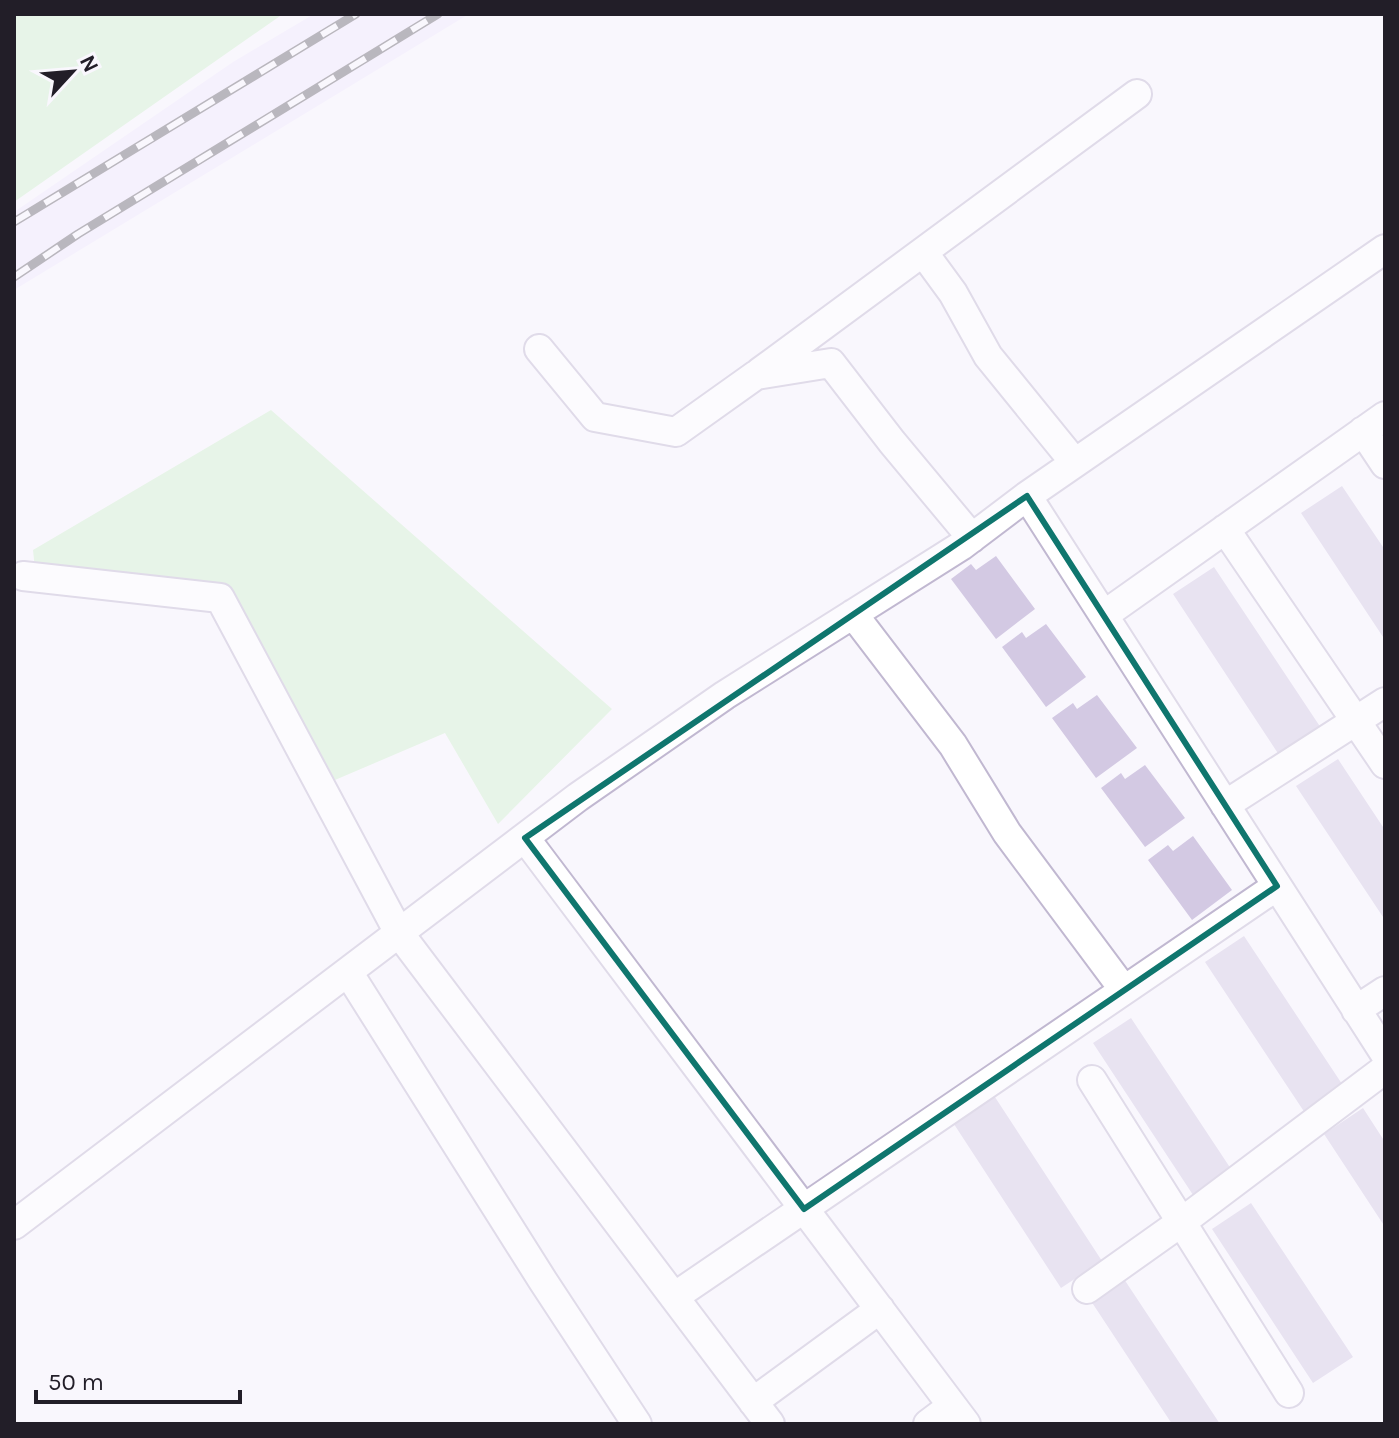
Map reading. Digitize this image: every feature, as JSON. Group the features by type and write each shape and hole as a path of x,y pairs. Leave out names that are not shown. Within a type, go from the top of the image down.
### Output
{"street":[{"path":"539,349 595,417 676,432 1137,94"},
{"path":"14,1225 578,797 725,695 972,538 1027,496 1385,249"},
{"path":"923,252 953,293 988,356 1075,463"},
{"path":"756,375 831,363 972,538"},
{"path":"1104,615 1374,424 1385,464"},
{"path":"1027,496 1385,1054"},
{"path":"1225,529 1385,764"},
{"path":"23,576 220,598 399,933 762,1413 880,1309"},
{"path":"853,614 953,745 1007,833 1124,990"},
{"path":"1225,805 1385,702"},
{"path":"525,838 959,1415 928,1424"},
{"path":"674,1297 1277,886"},
{"path":"348,972 637,1424"},
{"path":"1356,1010 1385,991"},
{"path":"1087,1289 1385,1069"},
{"path":"1092,1080 1289,1393"}],"highlighted area":[{"path":"1027,496 1277,886 804,1209 525,838"}],"shaded area":[{"path":"314,14 469,14 14,290 14,212 233,62"}],"green space":[{"path":"14,14 283,14 14,202"},
{"path":"271,410 612,709 498,824 445,733 335,780 233,595 35,570 33,550"}],"building":[{"path":"1342,486 1385,550 1385,640 1301,513"},
{"path":"996,556 1035,609 996,639 951,579 971,564 976,570"},
{"path":"1214,567 1323,731 1281,758 1173,594"},
{"path":"1046,624 1086,677 1046,707 1002,647 1022,632 1026,638"},
{"path":"1097,695 1137,748 1096,778 1052,718 1073,703 1077,709"},
{"path":"1338,759 1385,830 1385,920 1296,786"},
{"path":"1145,765 1185,818 1145,847 1101,788 1121,773 1125,779"},
{"path":"1193,836 1232,890 1192,920 1148,860 1168,845 1173,851"},
{"path":"1244,936 1346,1090 1307,1116 1205,962"},
{"path":"1131,1018 1233,1172 1195,1198 1093,1043"},
{"path":"991,1091 1102,1261 1061,1288 950,1118"},
{"path":"1363,1108 1385,1142 1385,1227 1324,1134"},
{"path":"1251,1203 1353,1357 1313,1383 1212,1229"},
{"path":"1122,1276 1220,1424 1172,1424 1089,1298"}],"railway":[{"path":"14,222 356,14"},
{"path":"14,277 78,234 438,14"}]}
